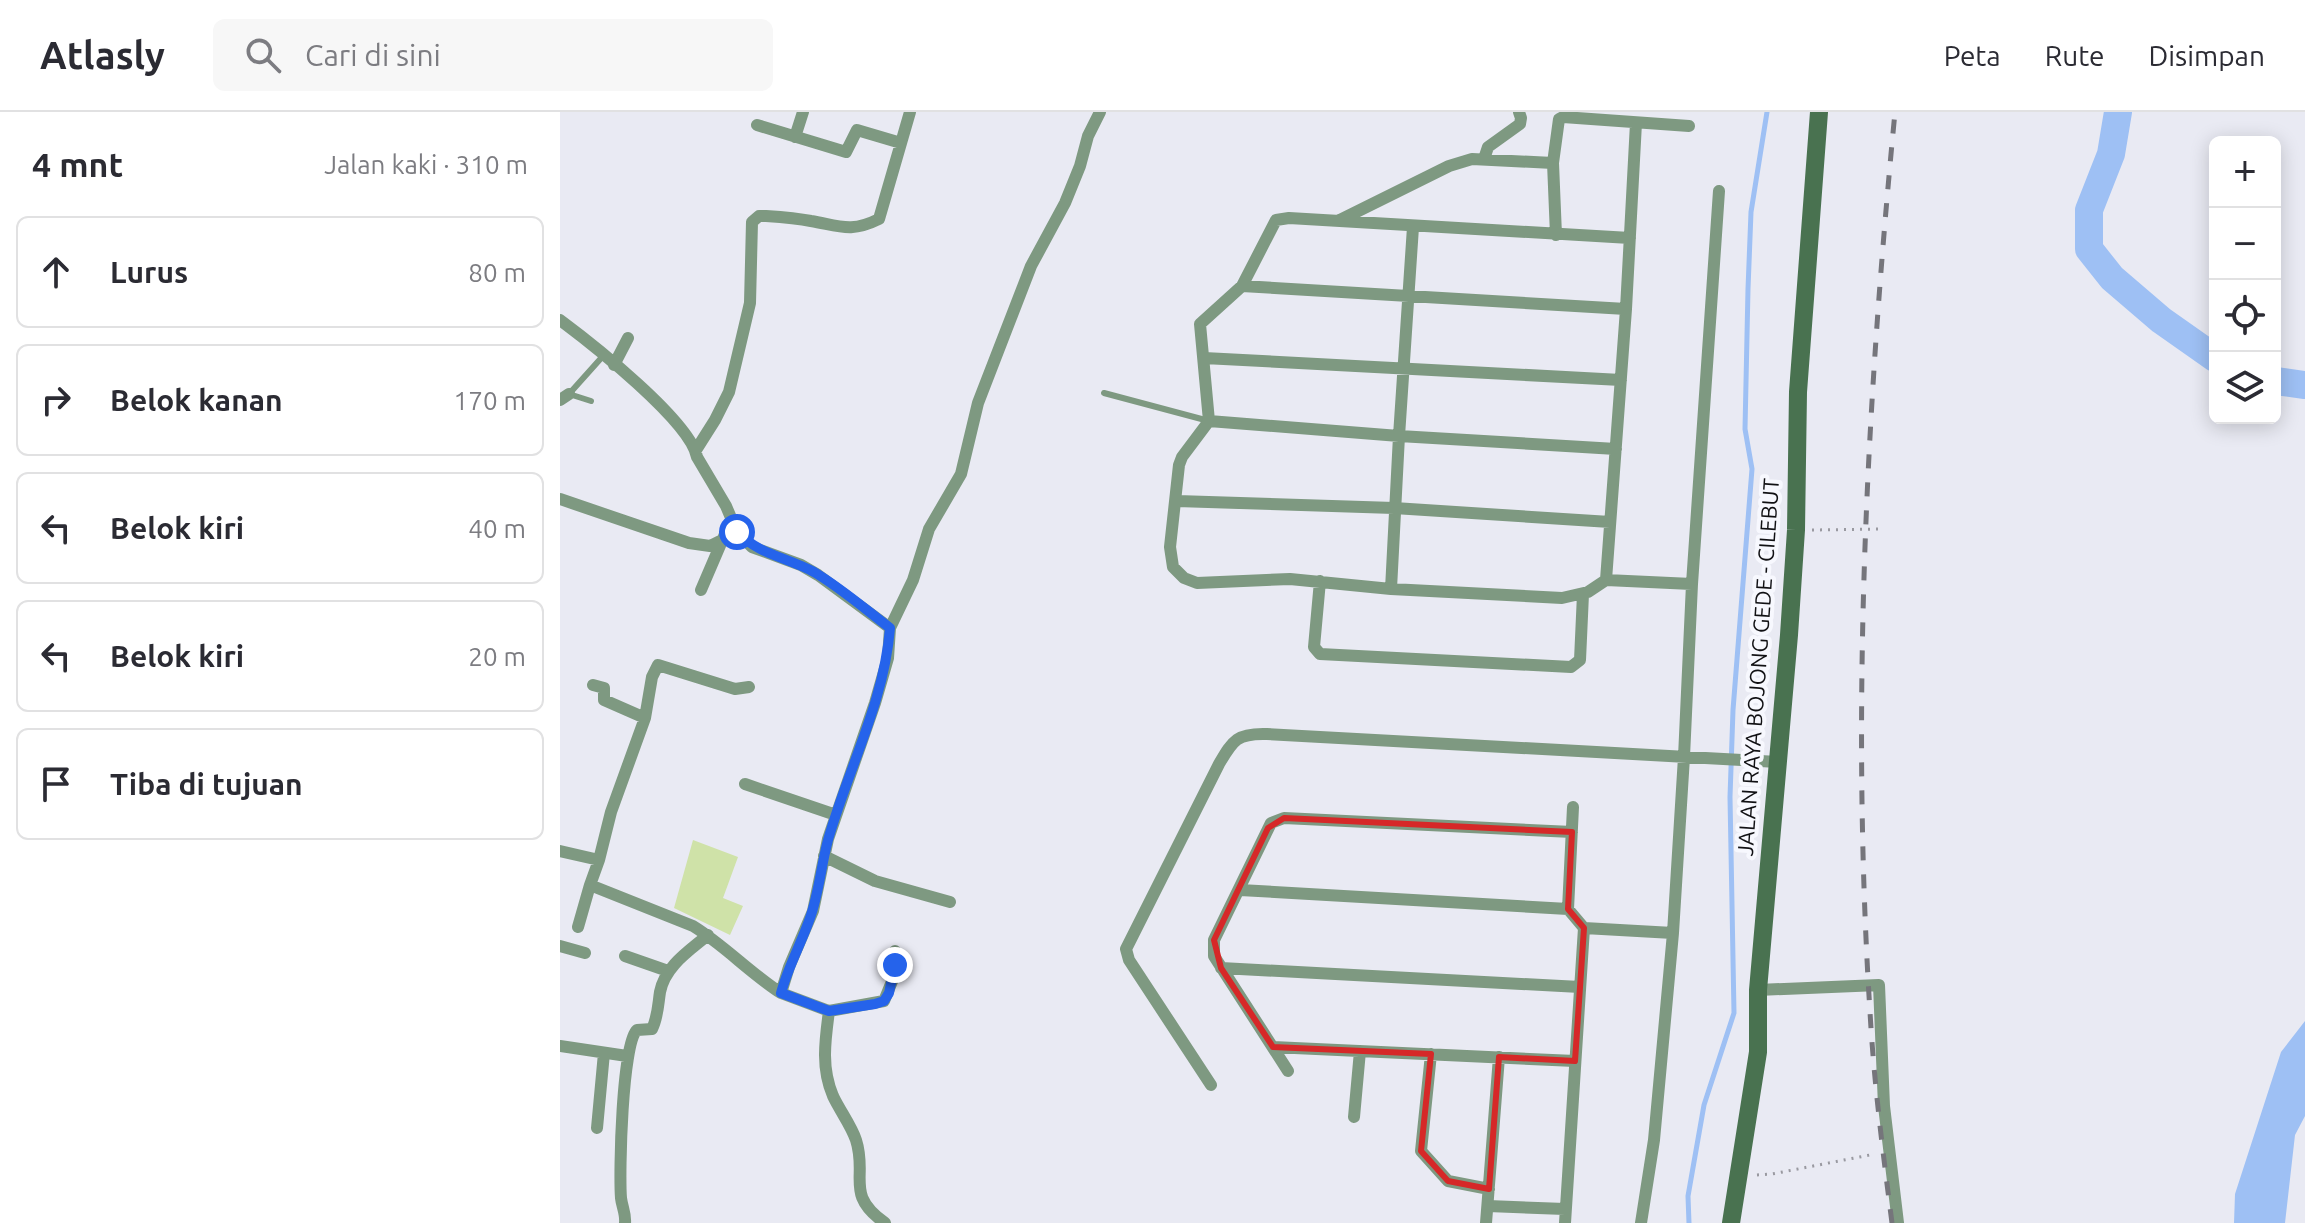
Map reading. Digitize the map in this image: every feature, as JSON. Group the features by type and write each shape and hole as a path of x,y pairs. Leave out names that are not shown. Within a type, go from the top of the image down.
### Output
{"main road":[{"name":"JALAN RAYA BOJONG GEDE - CILEBUT","path":"1731,1223 1758,1052 1758,990 1796,530 1798,392 1819,112"}],"street":[{"path":"795,137 803,112"},
{"path":"696,450 729,392 750,303 752,222 759,216 766,216 812,221 840,229 867,225 879,219 910,112"},
{"path":"781,993 813,911 836,815 888,658 890,628 913,580 929,529 961,474 978,403 1031,266 1065,203 1088,136 1100,112"},
{"path":"1484,159 1485,150 1520,124 1519,112"},
{"path":"1556,235 1553,163 1559,119 1689,126"},
{"path":"1606,580 1636,123"},
{"path":"757,125 846,152 857,130 901,143"},
{"path":"1337,222 1449,166 1472,159 1553,163"},
{"path":"1641,1223 1654,1140 1673,933 1692,584 1719,191"},
{"path":"1630,238 1289,218 1276,220 1242,286 1200,324 1209,421 1182,457 1170,547 1173,567 1184,578 1197,583 1290,579 1391,589 1562,598 1583,594 1606,580 1692,584"},
{"path":"1391,589 1413,227"},
{"path":"1242,286 1626,309"},
{"path":"560,320 644,387 677,425 696,450 737,532 752,547 801,565 890,628"},
{"path":"614,365 628,338"},
{"path":"1204,358 1621,380"},
{"path":"1209,421 1616,449"},
{"path":"560,499 689,543 710,546 720,541"},
{"path":"1177,501 1394,508 1610,522"},
{"path":"701,590 731,520"},
{"path":"1320,581 1314,647 1320,654 1571,667 1580,660 1583,594"},
{"path":"578,927 611,812 645,718 652,677 658,665 735,689 749,687"},
{"path":"593,685 604,688 604,700 645,718"},
{"path":"1211,1085 1129,960 1126,949 1219,764 1239,737 1267,734 1778,762"},
{"path":"745,784 836,815"},
{"path":"1565,1223 1584,928 1568,909 1573,807"},
{"path":"1288,1071 1214,956 1214,940 1268,828 1276,820 1572,832"},
{"path":"560,851 599,860"},
{"path":"824,856 875,881 950,902"},
{"path":"590,885 708,935 733,958 781,993 829,1011 884,1001 895,974 895,951"},
{"path":"1240,890 1568,909"},
{"path":"1584,928 1673,933"},
{"path":"625,1223 621,1184 627,1056 634,1031 652,1029 668,971 708,935"},
{"path":"560,946 585,953"},
{"path":"625,956 668,971"},
{"path":"1221,968 1580,987"},
{"path":"1758,990 1879,985 1884,1106 1898,1223"},
{"path":"829,1011 824,1070 833,1096 855,1137 860,1194 871,1212 885,1223"},
{"path":"560,1046 627,1056"},
{"path":"1273,1047 1575,1061"},
{"path":"1354,1117 1360,1051"},
{"path":"597,1128 604,1053"},
{"path":"1431,1054 1421,1151 1448,1181 1489,1189"},
{"path":"1486,1223 1499,1057"},
{"path":"1488,1206 1565,1209"}],"lane":[{"path":"565,397 603,356"},
{"path":"1104,393 1209,421"},
{"path":"565,397 591,401"}],"path":[{"path":"1830,530 1883,529"},
{"path":"1737,1176 1772,1174 1890,1151"}],"highlighted area":[{"path":"1284,818 1572,832 1568,909 1584,928 1575,1061 1499,1057 1489,1189 1448,1181 1421,1151 1431,1054 1273,1047 1221,968 1214,940 1268,828"}],"green space":[{"path":"693,840 738,857 723,898 743,906 730,935 674,908"}],"water":[{"path":"2305,1021 2305,1116 2295,1135 2285,1223 2234,1223 2235,1194 2281,1052"}],"waterway":[{"path":"1689,1223 1688,1196 1704,1105 1734,1013 1730,797 1733,710 1752,469 1745,429 1748,289 1751,212 1767,112"},
{"path":"2118,112 2111,154 2089,210 2089,249 2112,278 2161,320 2209,354"},
{"path":"2281,382 2305,385"}],"railway":[{"path":"1892,1223 1870,1012 1864,899 1862,674 1869,449 1895,112"}],"route":[{"path":"737,532 752,547 801,565 818,575 890,628 888,658 864,741 828,839 813,911 781,993 829,1011 875,1004 884,1001 889,993 895,965"}]}
